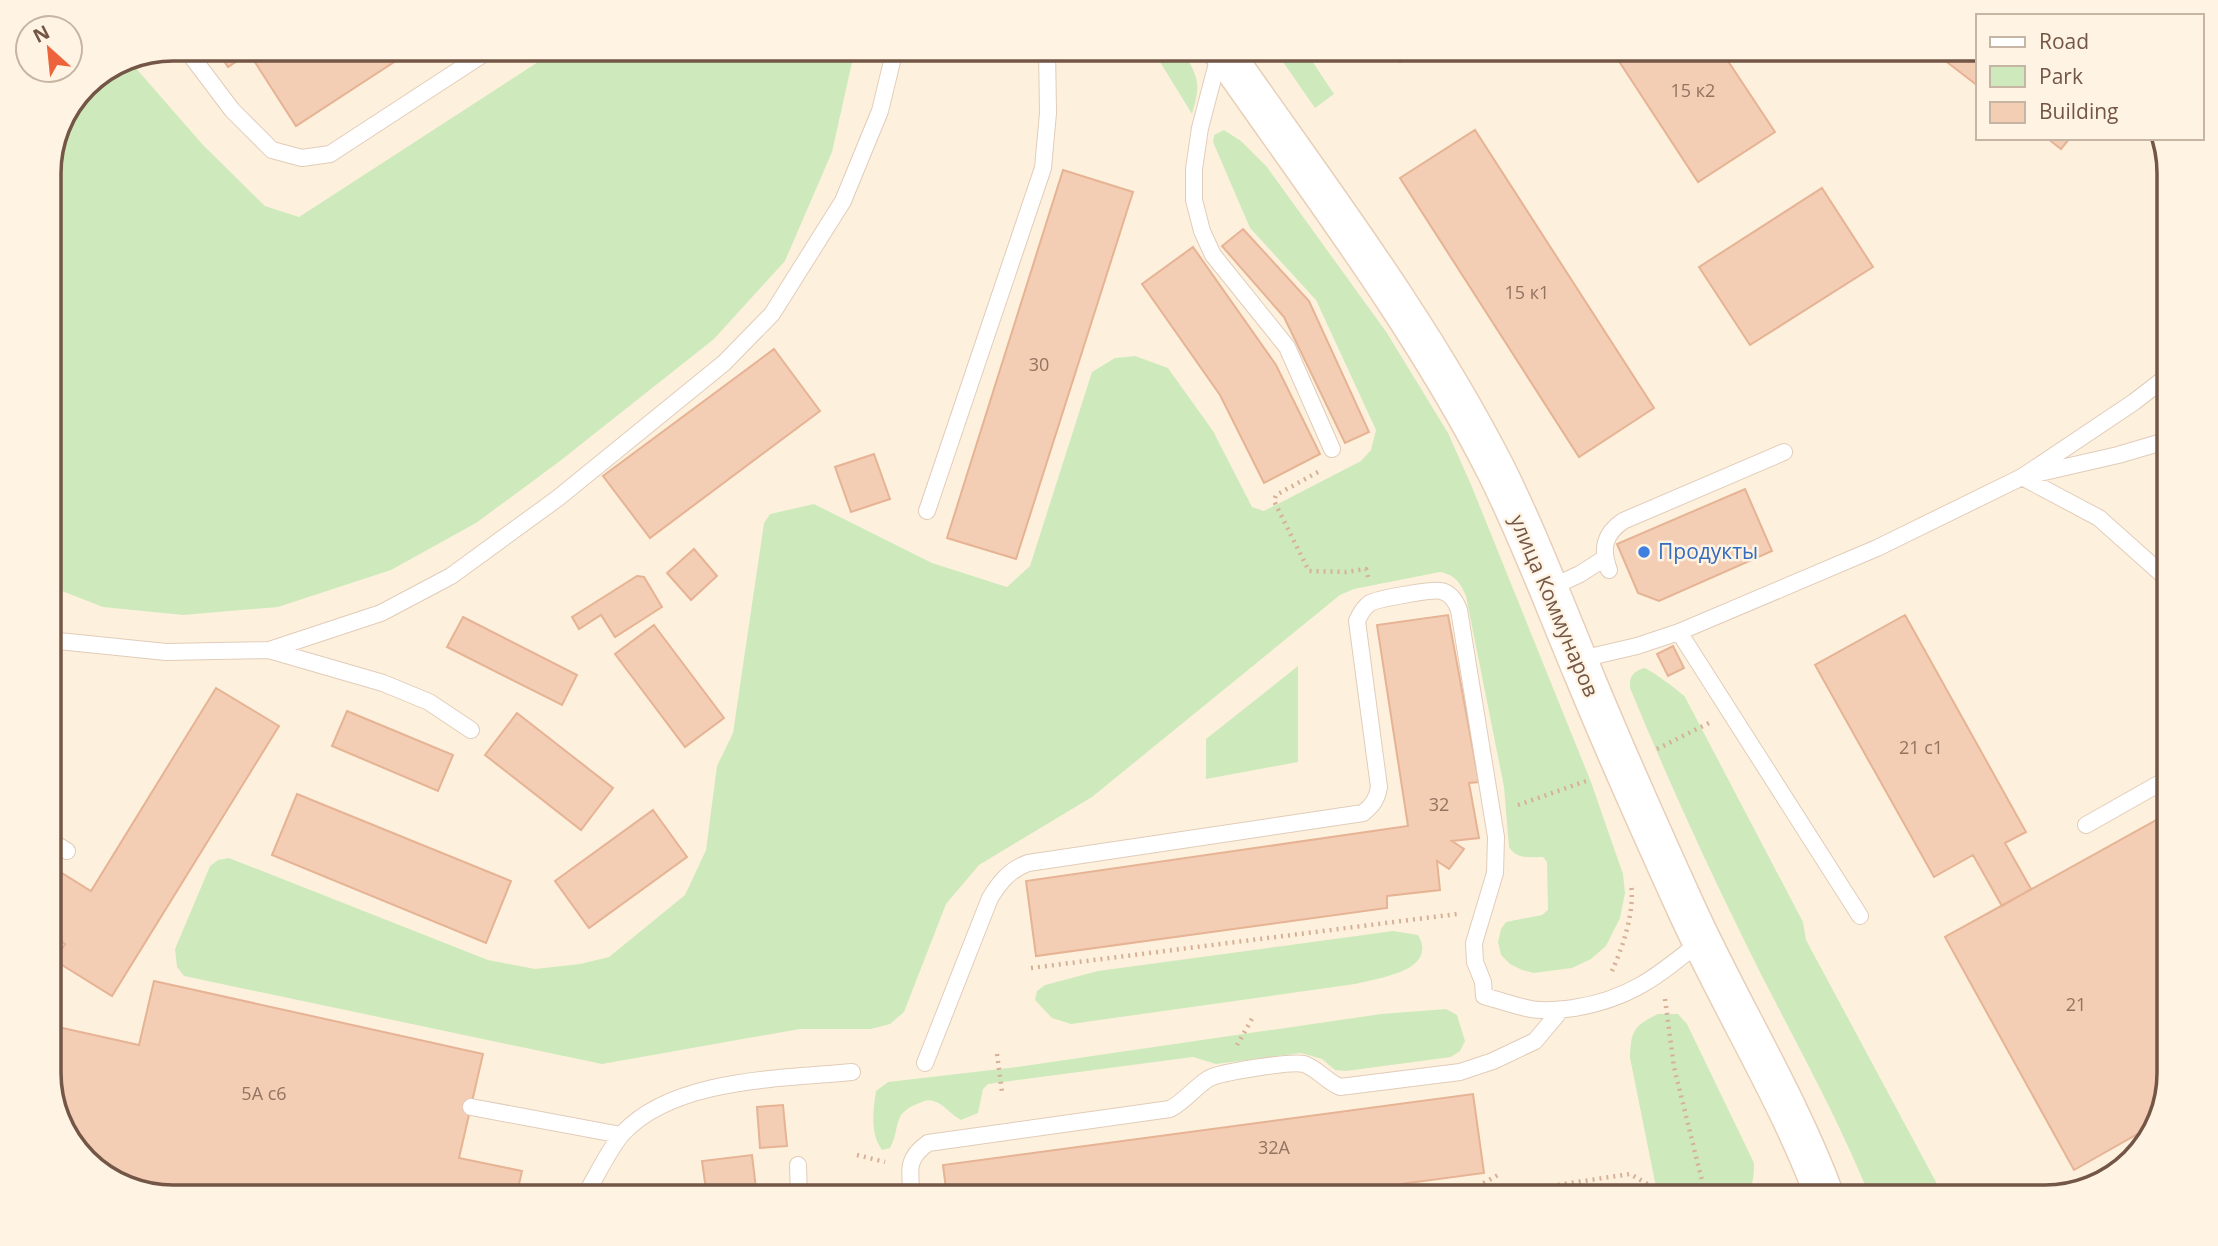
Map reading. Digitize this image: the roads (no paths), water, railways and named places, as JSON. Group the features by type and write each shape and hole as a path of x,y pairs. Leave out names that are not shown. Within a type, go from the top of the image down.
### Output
{"main road":[{"name":"улица Коммунаров","path":"1229,61 1410,323 1465,413 1497,473 1577,660 1635,760 1701,941 1820,1185"}],"lane":[{"path":"195,61 232,110 272,150 302,158 330,154 473,61"},
{"path":"61,641 166,652 269,650 381,613 451,576 558,498 724,363 772,314 843,201 880,111 892,61"},
{"path":"927,511 1043,168 1048,113 1047,61"},
{"path":"1218,61 1200,128 1194,170 1194,201 1202,231 1213,255 1287,347 1332,449"},
{"path":"1577,660 1637,646 1679,632 1877,548 2022,477 2157,384"},
{"path":"2022,477 2157,444"},
{"path":"1548,589 1607,564 1603,548 1610,531 1623,521 1784,452"},
{"path":"2022,477 2099,518 2157,570"},
{"path":"925,1063 990,898 1007,874 1018,866 1363,813 1372,807 1378,797 1379,787 1357,621 1363,609 1372,601 1440,591 1456,601 1459,610 1496,837 1495,873 1474,943 1475,961 1483,982 1484,996 1528,1009 1561,1010 1596,1005 1625,995 1662,973 1701,941"},
{"path":"1679,632 1860,916"},
{"path":"269,650 383,683 429,702 471,730"},
{"path":"2086,825 2157,785"},
{"path":"61,847 67,851"},
{"path":"911,1185 910,1168 913,1158 918,1150 928,1143 1170,1109 1181,1103 1208,1079 1221,1073 1300,1063 1316,1069 1329,1082 1340,1087 1460,1072 1493,1061 1535,1041 1561,1010"},
{"path":"591,1185 621,1135 641,1116 667,1101 718,1086 852,1072"},
{"path":"471,1107 621,1135"},
{"path":"798,1165 799,1185"}],"place":[{"name":"Продукты","path":"1644,552"}]}
